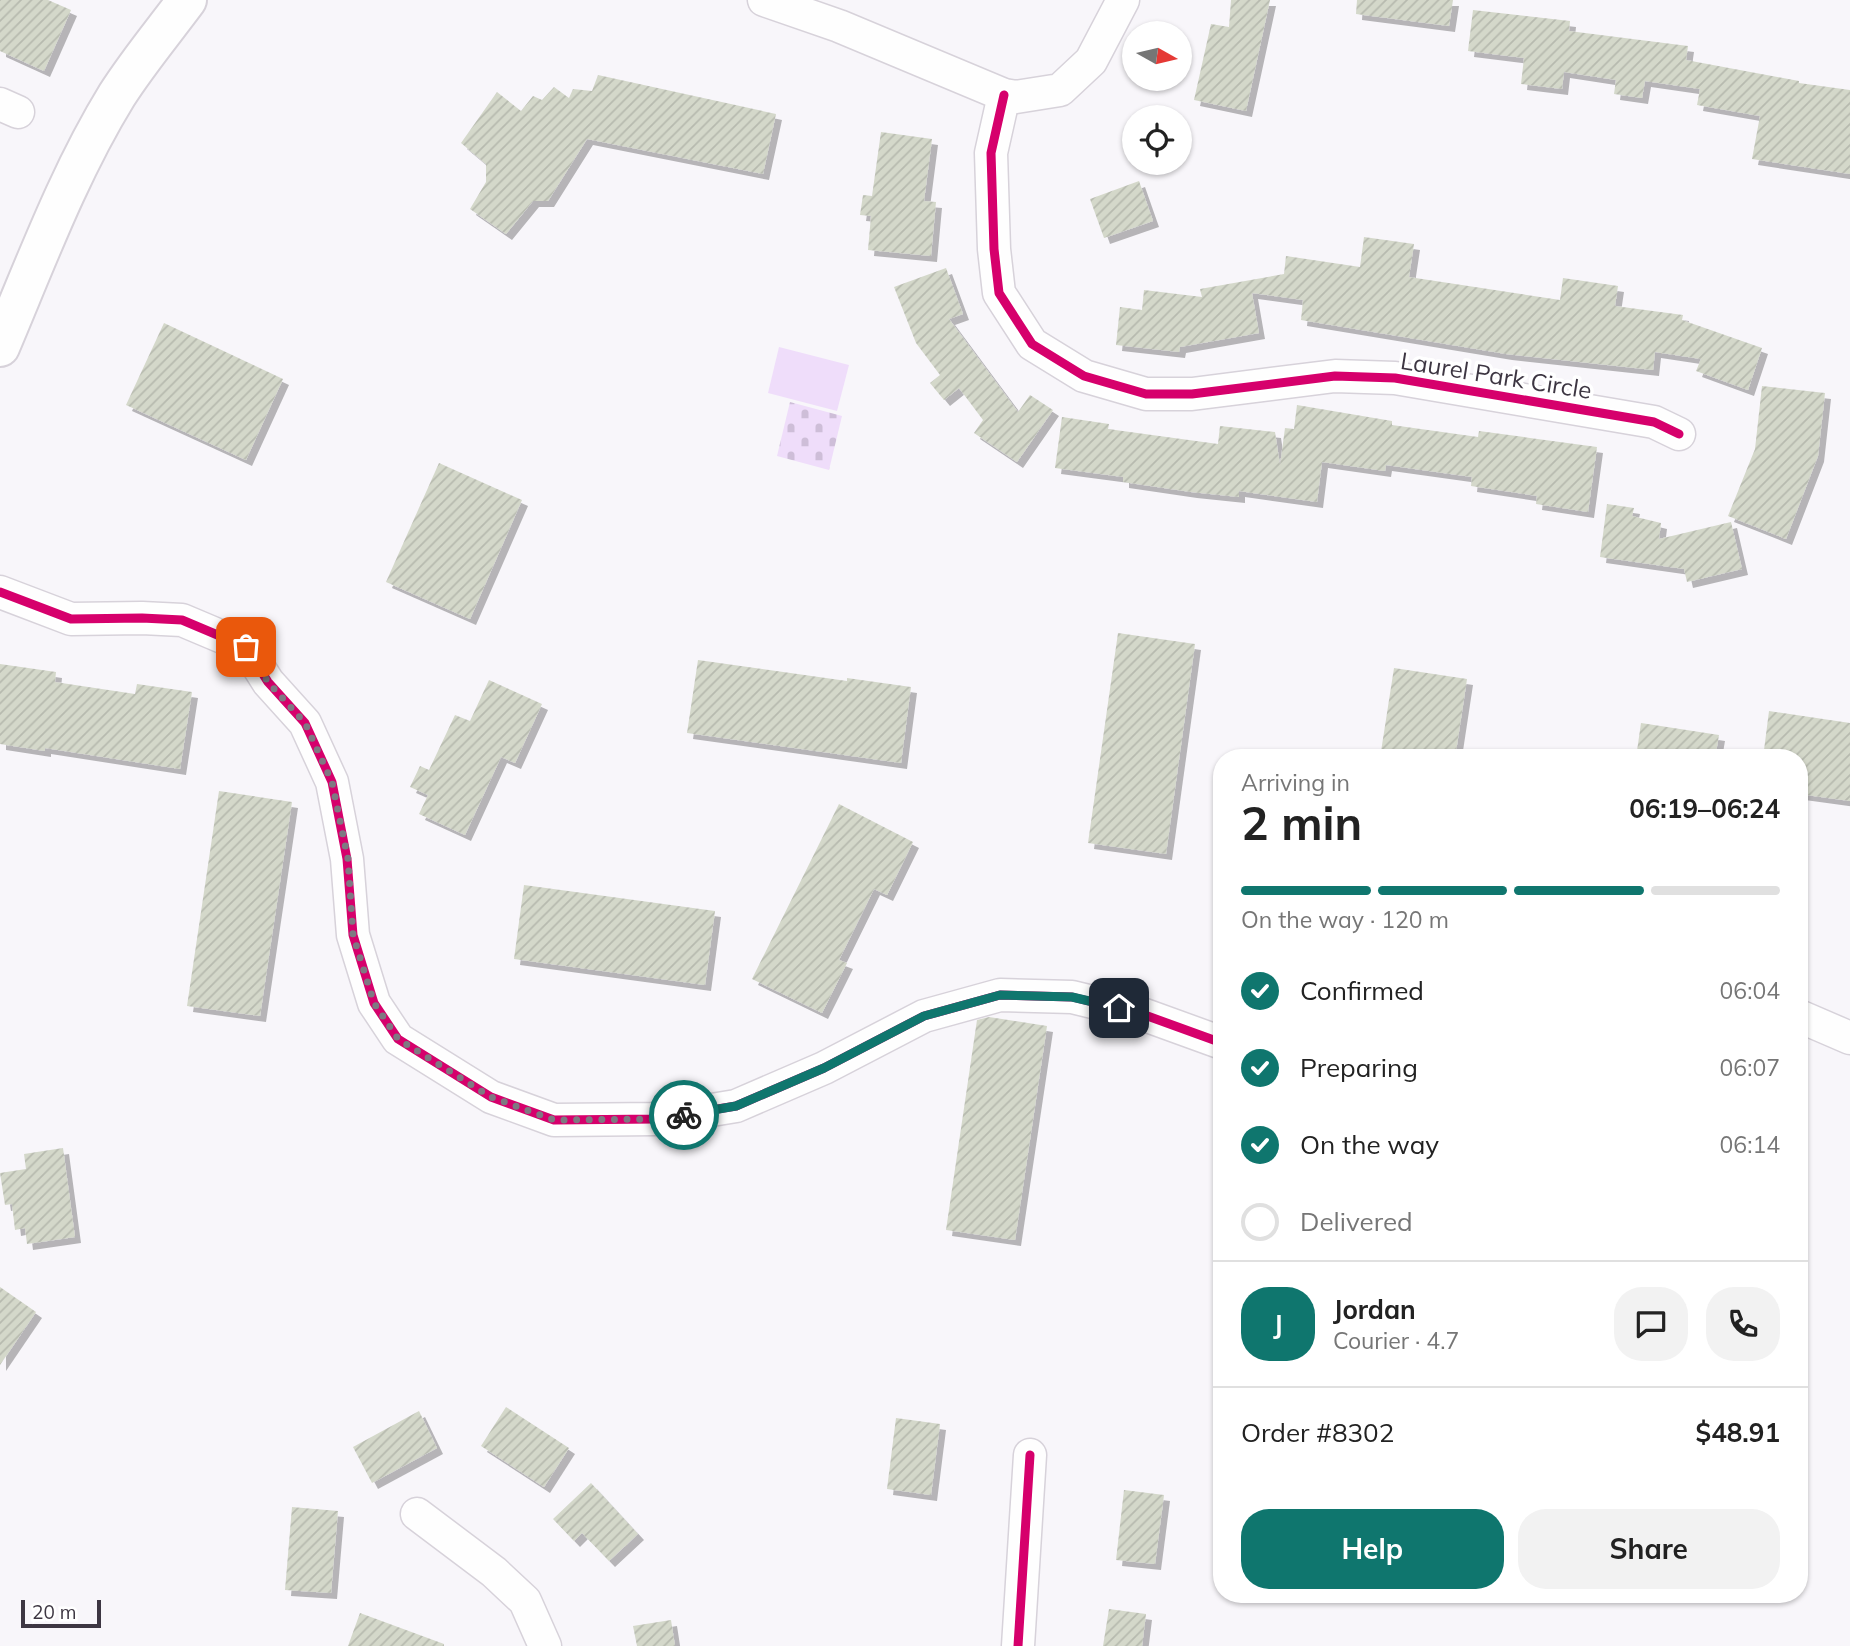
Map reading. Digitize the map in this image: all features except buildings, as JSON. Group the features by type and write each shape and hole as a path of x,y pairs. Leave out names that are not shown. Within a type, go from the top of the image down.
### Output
{"main road":[{"path":"0,347 49,231 117,95 187,0"}],"street":[{"path":"764,0 839,26 1004,95 1016,97 1060,90 1091,61 1123,0"},
{"name":"Laurel Park Circle","path":"1004,95 990,153 994,249 999,293 1032,344 1084,376 1146,394 1192,394 1335,376 1395,378 1654,422 1679,433"},
{"path":"0,592 71,619 142,618 183,621 246,647 268,682 305,723 332,782 348,859 353,935 374,1003 398,1039 491,1097 554,1120 657,1119 736,1106 824,1068 924,1016 1000,995 1072,997 1142,1014 1213,1040"},
{"path":"1808,1020 1850,1038"},
{"path":"1018,1646 1030,1455"},
{"path":"417,1514 494,1572 525,1601 545,1646"}],"green space":[{"path":"779,347 849,365 837,411 768,393"},
{"path":"790,402 842,416 829,470 777,456"}],"cycle path":[{"path":"1004,95 991,153 994,249 999,293 1032,344 1084,376 1146,394 1192,394 1335,376 1395,378 1654,422 1679,434"},
{"path":"0,592 71,619 182,620 246,647 268,682 305,723 332,782 347,859 353,935 374,1003 398,1039 491,1097 554,1120 657,1119 736,1106 824,1068 924,1016 1000,995 1072,997 1142,1014 1213,1040"},
{"path":"1018,1646 1030,1455"}],"way so far":[{"path":"246,647 268,682 305,723 332,782 348,859 353,935 374,1003 398,1039 491,1097 554,1120 657,1119 684,1115"}],"route":[{"path":"684,1115 736,1106 824,1068 924,1016 1000,995 1072,997 1119,1008"}]}
